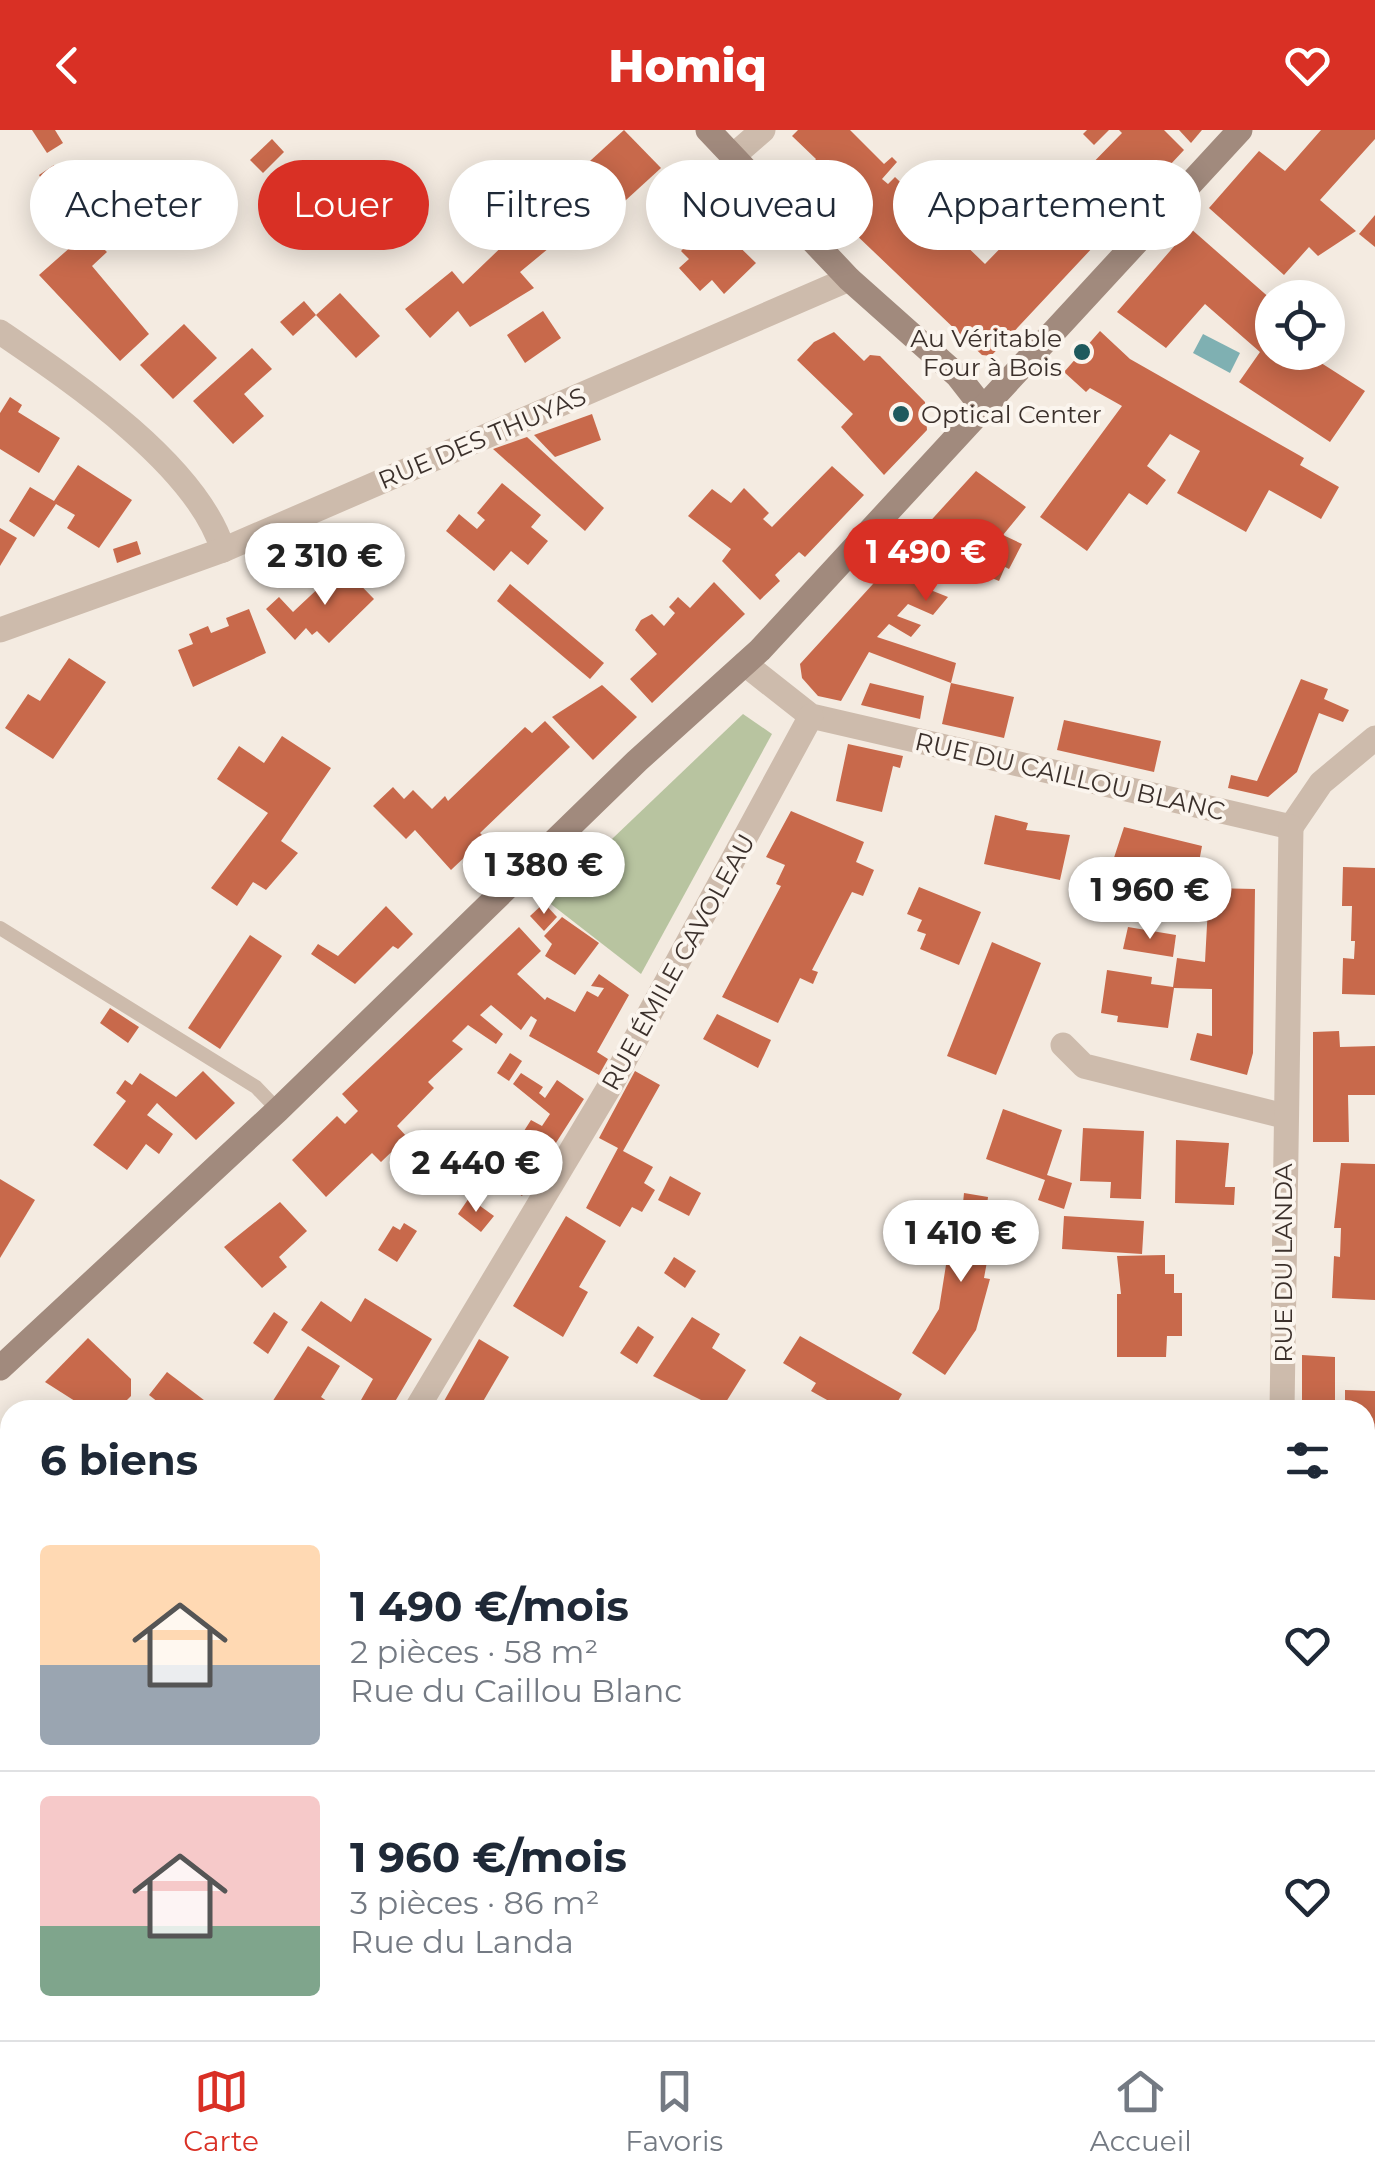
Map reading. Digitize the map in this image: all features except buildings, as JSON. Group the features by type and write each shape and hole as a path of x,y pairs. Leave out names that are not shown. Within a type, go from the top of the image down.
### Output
{"street":[{"path":"708,130 849,278 958,376 983,408"},
{"path":"732,158 763,130"},
{"path":"0,1368 278,1110 637,761 745,664 1240,130"},
{"name":"RUE DES THUYAS","path":"0,630 223,550 849,278"},
{"path":"0,332 98,405 168,466 212,521 223,550"},
{"name":"RUE DU CAILLOU BLANC","path":"745,664 810,716 1290,827"},
{"name":"RUE ÉMILE CAVOLEAU","path":"422,1400 613,1081 810,716"},
{"path":"1290,827 1321,783 1375,738"},
{"name":"RUE DU LANDA","path":"1282,1400 1290,827"},
{"path":"1063,1046 1084,1066 1284,1116"}],"lane":[{"path":"0,928 256,1087 278,1110"}],"green space":[{"path":"743,714 772,734 641,974 547,901"}],"water":[{"path":"1203,334 1240,353 1230,373 1193,353"}],"place":[{"name":"Au Véritable Four à Bois","path":"1082,352"},
{"name":"Optical Center","path":"901,414"}]}
